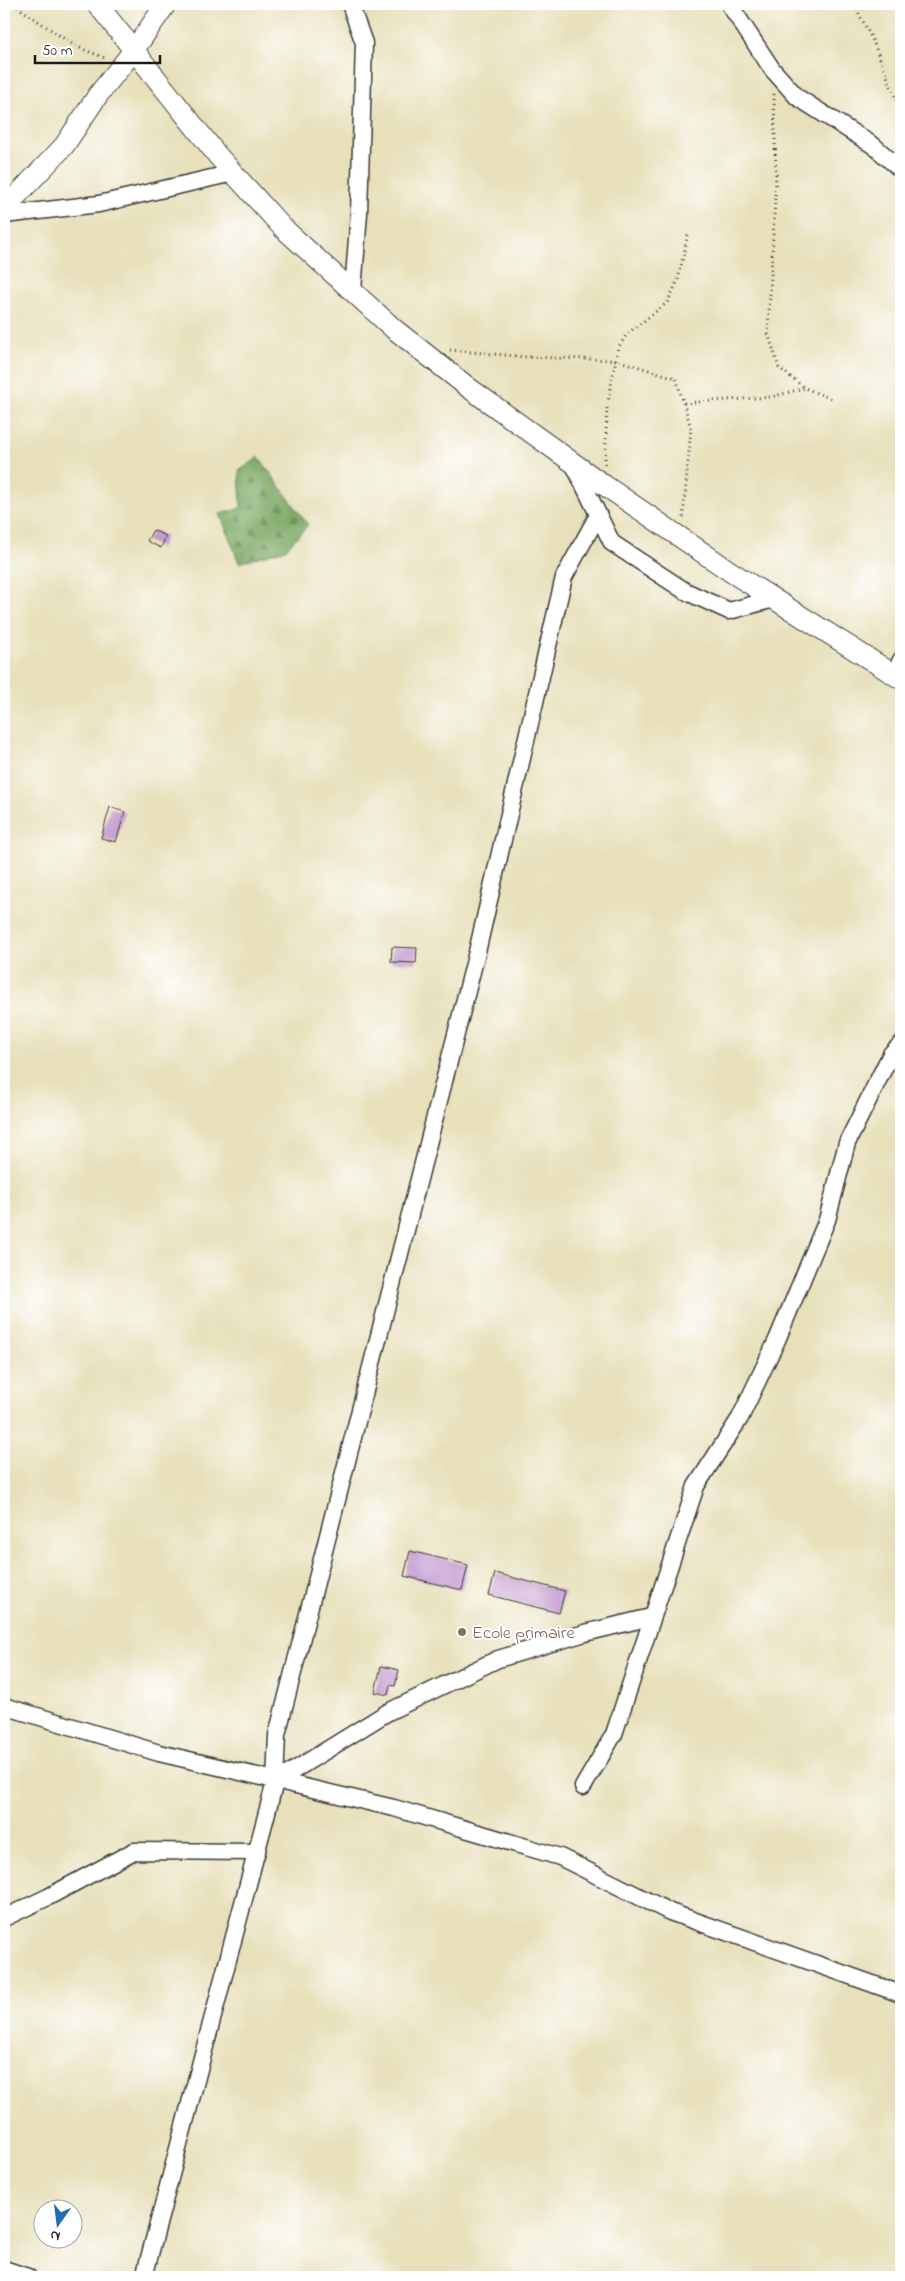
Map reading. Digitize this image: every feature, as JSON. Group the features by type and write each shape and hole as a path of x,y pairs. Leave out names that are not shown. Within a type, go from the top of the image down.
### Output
{"street":[{"path":"97,4 128,58 282,227 415,345 469,388 604,485 774,599 899,671"},
{"path":"4,209 64,146 98,94 128,58 166,4"},
{"path":"350,4 364,43 359,213 353,291"},
{"path":"729,4 772,69 797,97 874,146 901,170"},
{"path":"4,215 99,204 233,173"},
{"path":"572,461 612,544 685,591 729,611 774,599"},
{"path":"144,2277 275,1782 277,1735 477,952 564,577 598,515"},
{"path":"584,1787 614,1734 696,1486 740,1418 777,1340 827,1220 846,1143 891,1054 901,1044"},
{"path":"275,1782 388,1712 498,1659 585,1633 651,1618"},
{"path":"4,1706 159,1753 275,1782 394,1808 560,1858 670,1912 901,1994"},
{"path":"4,1918 134,1851 257,1852"},
{"path":"4,2269 28,2277"}],"path":[{"path":"13,4 75,46 128,58"},
{"path":"854,4 874,41 901,112"},
{"path":"772,69 776,178 768,333 780,368 805,388 831,399"},
{"path":"604,485 607,407 618,348 627,334 667,304 678,280 688,234"},
{"path":"415,345 526,357 616,360 676,378 691,428 682,537"},
{"path":"684,403 771,397 805,388"}],"green space":[{"path":"259,457 308,525 286,549 239,563 220,514 241,508 239,471"}],"building":[{"path":"153,530 166,536 161,548 147,541"},
{"path":"110,807 125,812 116,842 101,838"},
{"path":"392,947 417,948 416,963 391,962"},
{"path":"410,1551 468,1565 462,1590 404,1576"},
{"path":"495,1573 565,1591 559,1613 489,1595"},
{"path":"381,1666 399,1670 395,1686 390,1685 388,1695 375,1692"}],"place":[{"name":"Ecole primaire","path":"462,1632"}]}
